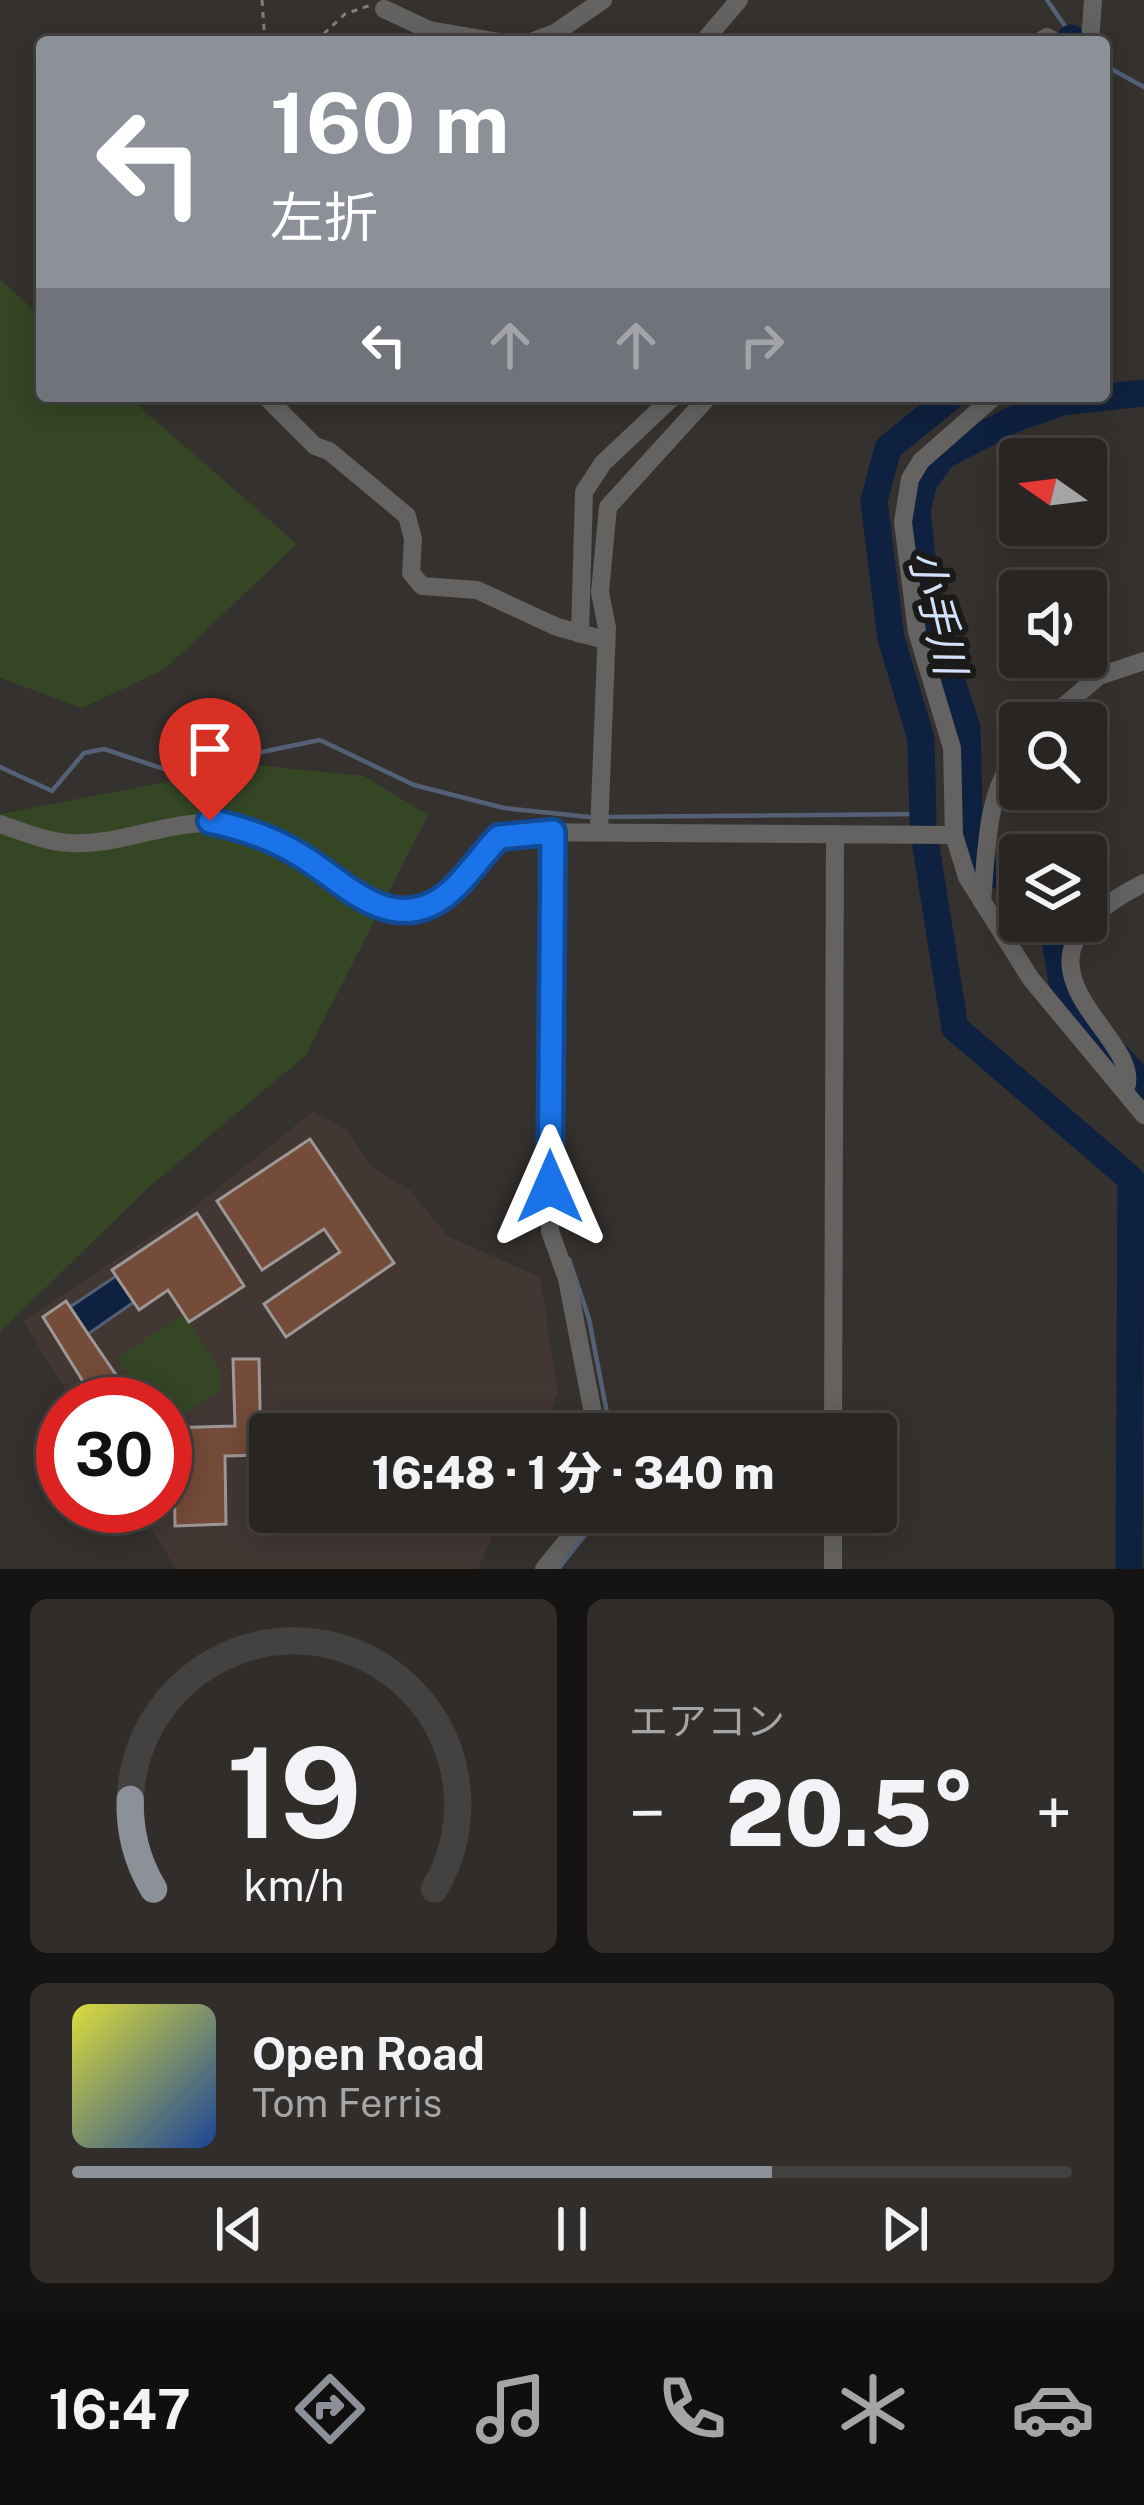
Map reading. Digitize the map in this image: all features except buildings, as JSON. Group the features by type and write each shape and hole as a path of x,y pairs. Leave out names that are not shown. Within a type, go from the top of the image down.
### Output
{"street":[{"path":"547,36 603,0"},
{"path":"708,36 739,0"},
{"path":"1090,36 1093,0"},
{"path":"384,9 429,30 464,36"},
{"path":"272,402 297,422 315,446 329,451 407,516 413,539 411,573 422,586 477,590 605,640"},
{"path":"580,634 584,492 603,463 668,402"},
{"path":"599,832 605,640 600,592 608,507 704,402"},
{"path":"988,402 921,461 910,479 902,521 917,632 952,748 954,835 982,902 1059,1017 1132,1081 1144,1115"},
{"path":"1069,702 1099,676 1144,662"},
{"path":"982,902 999,785"},
{"path":"0,824 74,844 182,822 229,825 300,855 358,897 402,912 434,904 499,837 553,832 954,835"},
{"path":"553,832 550,1231 567,1279 593,1413"},
{"path":"833,1413 835,834"},
{"path":"1132,1081 1138,1051 1085,980 1081,943 1092,915 1144,883"},
{"path":"544,1569 573,1533"},
{"path":"833,1533 833,1569"}],"path":[{"path":"262,0 265,36"},
{"path":"322,36 355,9 384,9"}],"shaded area":[{"path":"313,1111 347,1130 372,1167 410,1190 447,1236 540,1277 558,1392 549,1413 249,1413 249,1533 494,1533 478,1569 176,1569 154,1533 192,1533 192,1377 57,1377 23,1321 197,1205"}],"green space":[{"path":"0,279 36,312 36,402 134,402 297,544 165,669 82,708 0,678"},
{"path":"255,765 364,776 428,815 306,1055 148,1188 0,1332 0,814"},
{"path":"184,1314 220,1370 220,1390 192,1409 192,1377 129,1377 117,1358"}],"water":[{"path":"116,1276 134,1302 88,1334 70,1307"}],"waterway":[{"path":"1047,0 1072,36"},
{"path":"1110,68 1144,87"},
{"name":"小手川","path":"1110,397 1144,393"},
{"path":"923,822 921,739 891,638 874,501 888,448 945,402"},
{"name":"小手川","path":"999,876 979,864 970,848 967,728 927,606 917,510 924,482 943,456 1014,419 1062,402"},
{"path":"0,767 52,791 84,753 104,749 170,771 320,740 414,785 504,808 589,817"},
{"path":"606,817 922,814"},
{"path":"926,847 955,1028 1131,1179 1129,1569"},
{"name":"小手川","path":"1056,942 1065,999 1144,1085"},
{"path":"569,1259 589,1319 607,1413"},
{"path":"558,1569 586,1533"}],"route":[{"path":"210,821 248,829 300,855 358,897 402,912 434,904 499,837 512,832 553,832 550,1187"}]}
